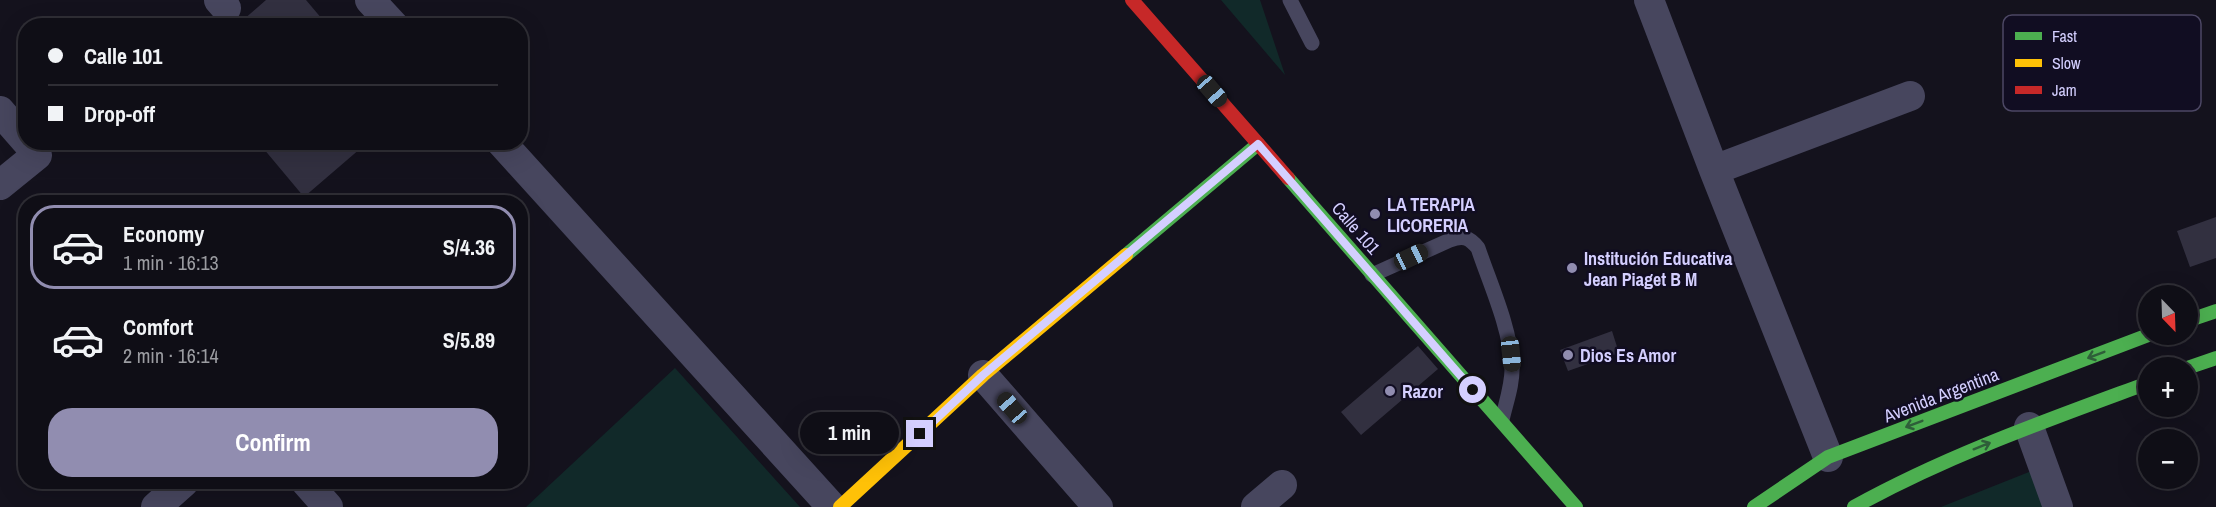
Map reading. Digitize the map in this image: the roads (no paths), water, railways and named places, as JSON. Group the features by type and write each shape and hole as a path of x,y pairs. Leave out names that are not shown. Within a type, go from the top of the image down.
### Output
{"street":[{"path":"370,0 387,18"},
{"name":"Calle 101","path":"1134,0 1576,507"},
{"path":"1649,0 1828,457"},
{"path":"1714,170 1910,96"},
{"path":"0,111 18,132"},
{"path":"840,507 983,375 1258,144"},
{"path":"0,185 37,155 33,150"},
{"path":"508,150 832,507"},
{"path":"2198,317 2216,310"},
{"name":"Avenida Argentina","path":"1754,507 1828,457 2138,339"},
{"path":"2198,364 2216,358"},
{"path":"983,375 1098,507"},
{"path":"1854,507 1888,487 1935,465 2138,387"},
{"path":"2029,428 2058,507"},
{"path":"1256,507 1282,485"},
{"path":"156,507 176,489"},
{"path":"312,489 328,507"}],"lane":[{"path":"1290,0 1312,43"},
{"path":"1372,275 1460,236 1470,239 1478,248 1509,342 1512,366 1511,383 1502,423"}],"place":[{"name":"LA TERAPIA LICORERIA","path":"1375,214"},
{"name":"Institución Educativa Jean Piaget B M","path":"1572,268"},
{"name":"Dios Es Amor","path":"1568,355"},
{"name":"Razor","path":"1390,391"}]}
